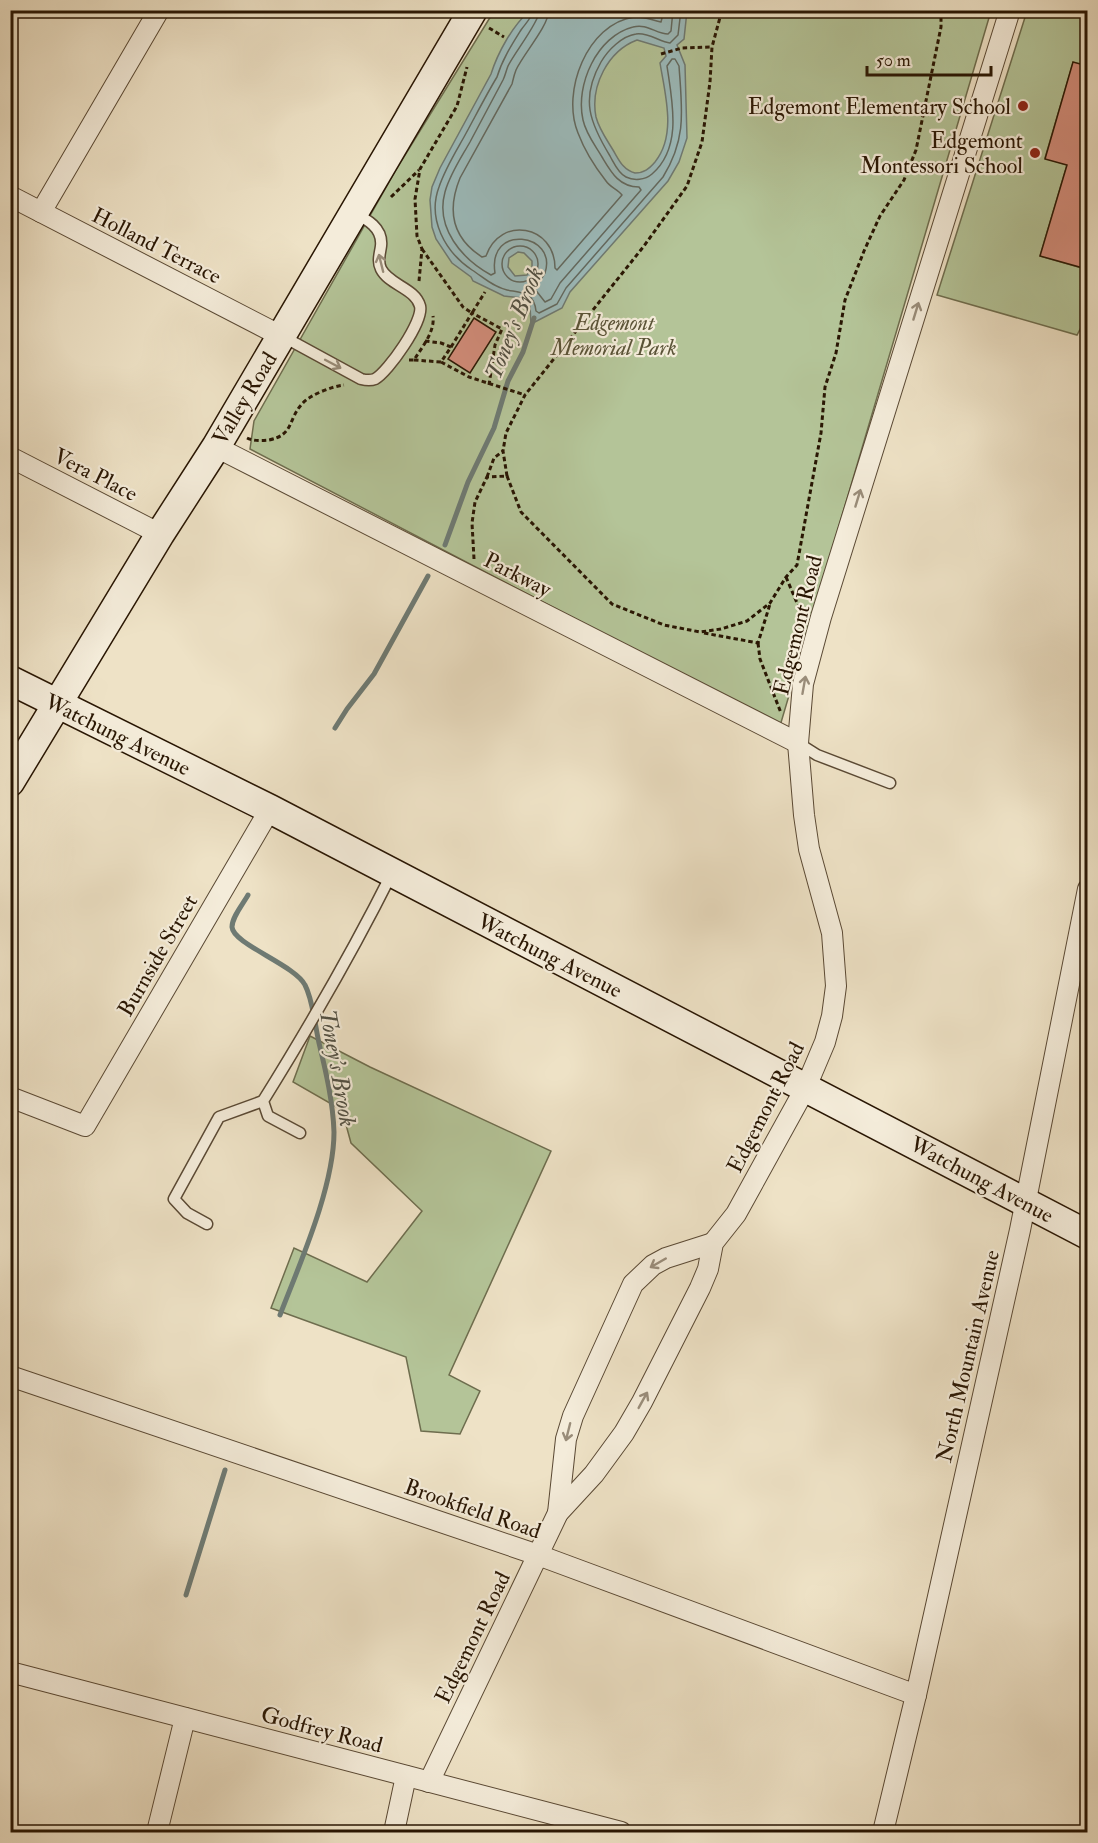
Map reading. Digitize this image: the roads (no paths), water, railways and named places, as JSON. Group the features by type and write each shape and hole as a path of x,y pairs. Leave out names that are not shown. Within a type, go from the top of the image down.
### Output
{"street":[{"path":"41,212 159,10"},
{"name":"Edgemont Road","path":"429,1782 558,1513 594,1474 624,1433 642,1402 700,1288 708,1269 713,1243 735,1214 806,1087 825,1042 836,986 832,933 814,872 804,815 798,743 803,684 821,617 1010,10"},
{"name":"Valley Road","path":"10,782 160,534 216,447 353,213 478,23"},
{"name":"Holland Terrace","path":"10,196 281,336"},
{"name":"Parkway","path":"216,447 798,743"},
{"name":"Vera Place","path":"10,456 160,534"},
{"name":"Watchung Avenue","path":"10,680 270,809 1088,1235"},
{"name":"Burnside Street","path":"10,1097 85,1126 270,809"},
{"name":"North Mountain Avenue","path":"883,1833 1026,1202 1088,889"},
{"name":"Edgemont Road","path":"558,1513 566,1439 573,1416 590,1374 633,1284 653,1265 666,1258 713,1243"},
{"name":"Brookfield Road","path":"10,1376 538,1555 916,1695"},
{"name":"Godfrey Road","path":"10,1672 621,1833"},
{"path":"158,1833 185,1718"},
{"path":"394,1833 406,1776"}],"lane":[{"path":"281,336 361,379 367,380 374,379 391,365 417,323 421,311 416,298 384,274 380,267 381,240 378,232 368,220 353,213"},
{"path":"798,743 817,755 890,783"},
{"path":"207,1224 187,1213 174,1199 219,1117 263,1101 368,922 392,873"},
{"path":"263,1101 268,1116 300,1133"}],"water":[{"path":"529,11 687,11 684,39 677,45 685,65 687,138 679,162 668,181 570,292 562,308 531,324 530,306 527,301 523,298 504,296 473,281 452,263 436,239 432,227 430,200 432,187 440,168 511,32","holes":["637,40 664,48 666,56 660,63 668,127 662,151 655,162 646,170 635,173 627,170 622,164 601,130 596,117 595,105 603,71 618,52","518,252 524,253 532,261 532,268 527,275 515,276 508,267 509,258"]}],"waterway":[{"name":"Toney's Brook","path":"445,545 468,482 494,428 508,381 523,352 534,318"},
{"name":"Toney's Brook","path":"335,728 374,674 428,576"},
{"name":"Toney's Brook","path":"248,895 232,927 235,934 242,940 299,977 308,991 329,1087 334,1132 332,1154 322,1200 280,1315"},
{"name":"Toney's Brook","path":"186,1595 225,1470"}],"place":[{"name":"Edgemont Elementary School","path":"1023,106"},
{"name":"Edgemont Montessori School","path":"1035,153"}],"park label":[{"name":"Edgemont Memorial Park","path":"614,334"}]}
